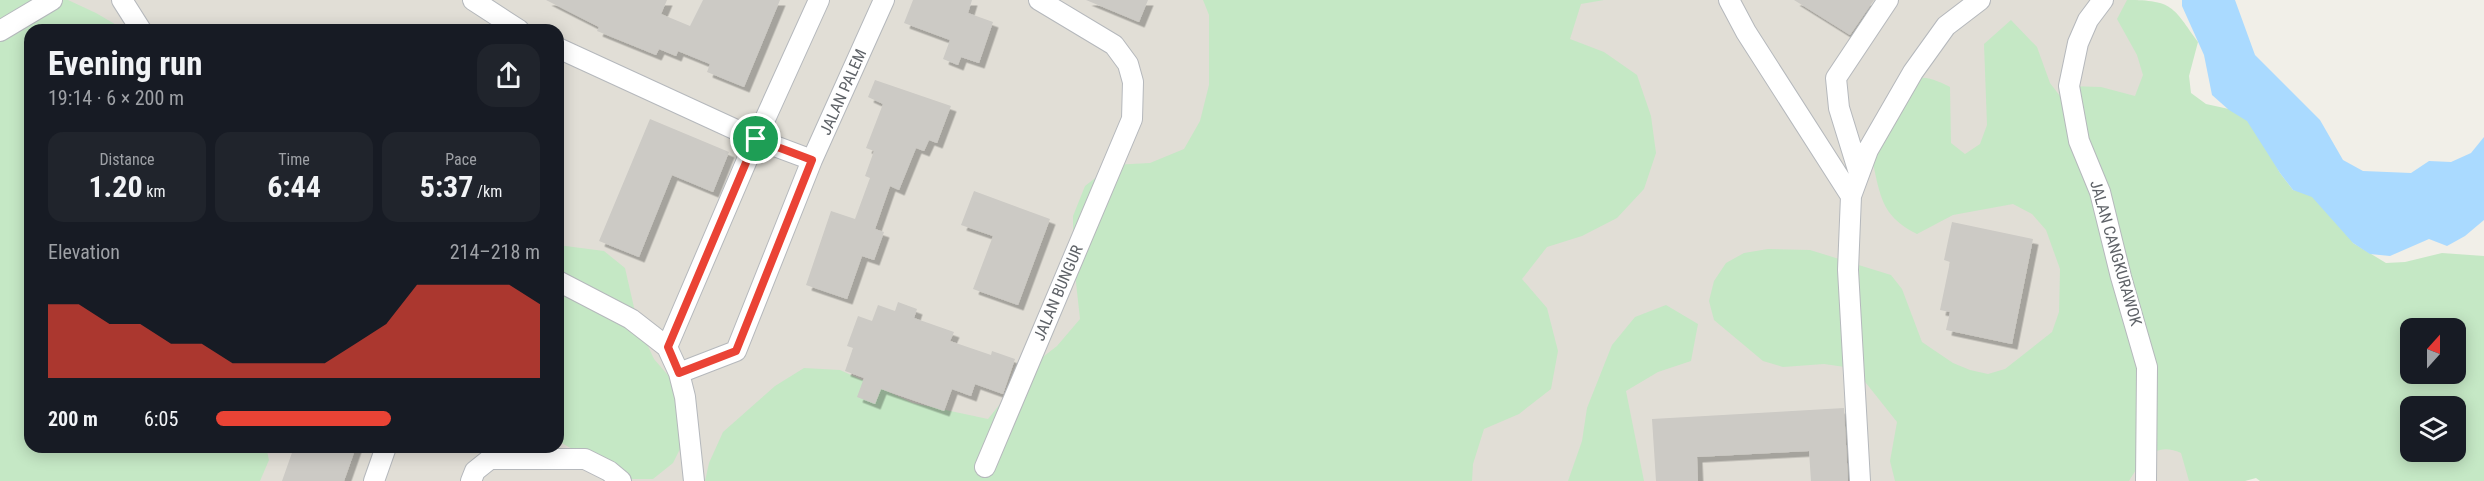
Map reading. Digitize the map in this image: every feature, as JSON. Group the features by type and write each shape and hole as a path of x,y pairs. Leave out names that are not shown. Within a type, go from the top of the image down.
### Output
{"street":[{"path":"0,31 52,0"},
{"path":"122,0 137,24"},
{"path":"473,0 510,24"},
{"path":"668,347 756,139 819,0"},
{"name":"JALAN PALEM","path":"679,373 736,351 812,160 884,0"},
{"name":"JALAN BUNGUR","path":"986,467 1132,119 1133,82 1128,64 1114,45 1039,0"},
{"path":"1729,0 1746,32 1851,196"},
{"path":"1859,173 1839,108 1836,78 1888,0"},
{"path":"1860,481 1848,270 1851,196 1868,150 1913,72 1946,26 1980,0"},
{"name":"JALAN CANGKURAWOK","path":"2103,0 2088,20 2078,43 2069,86 2079,141 2100,192 2147,367 2146,481"},
{"path":"564,51 756,139 812,160"},
{"path":"564,284 631,319 668,347 679,373 685,397 694,481"},
{"path":"374,481 384,453"},
{"path":"471,481 474,471 490,459 585,459 609,471 621,481"}],"shaded area":[{"path":"0,0 2138,0 2212,481 0,481"}],"green space":[{"path":"0,0 68,0 115,24 24,24 24,453 267,453 269,460 260,481 0,481"},
{"path":"1203,0 1604,0 1581,4 1570,39 1604,52 1637,75 1651,116 1656,153 1644,189 1617,218 1582,236 1547,247 1522,279 1547,308 1558,351 1551,389 1519,414 1484,429 1473,464 1472,481 705,481 709,463 723,432 775,386 804,368 840,370 913,403 988,419 1030,367 1057,346 1080,319 1073,255 1073,216 1085,186 1112,165 1150,163 1184,149 1200,121 1209,85 1209,15"},
{"path":"2127,0 2163,4 2177,13 2198,42 2189,76 2191,93 2206,104 2247,113 2280,173 2293,190 2330,197 2353,243 2386,263 2405,262 2442,253 2484,256 2484,481 2260,481 2256,478 2245,481 2189,481 2181,453 2164,449 2144,460 2129,481 1895,481 1890,461 1897,422 1862,378 1845,367 1824,364 1783,367 1763,361 1714,320 1709,301 1714,281 1726,263 1744,253 1768,249 1810,250 1891,275 1902,289 1922,342 1953,363 1988,374 2005,369 2052,332 2059,312 2060,269 2046,230 2032,214 2013,204 1953,215 1917,234 1906,228 1891,215 1886,207 1869,155 1869,144 1882,110 1895,89 1903,82 1912,78 1935,80 1950,87 1951,143 1965,154 1980,144 1987,125 1984,44 2011,20 2037,47 2050,83 2060,96 2069,86 2101,87 2135,96 2143,75 2137,55 2117,19"},
{"path":"564,246 604,251 625,268 638,325 654,359 673,381 685,439 673,463 653,479 626,479 564,444"},
{"path":"1666,305 1698,324 1691,361 1658,372 1626,391 1644,481 1568,481 1582,441 1587,408 1612,345 1635,317"}],"water":[{"path":"2182,0 2235,0 2255,55 2320,120 2343,160 2363,171 2411,173 2429,161 2451,162 2471,153 2484,137 2484,220 2465,236 2447,246 2429,239 2390,256 2370,254 2353,243 2312,197 2293,190 2247,121 2229,110 2212,95 2204,55 2182,6"}],"building":[{"path":"546,0 667,0 661,14 690,26 703,0 780,0 744,87 707,72 710,64 678,51 676,56 659,49 656,55 597,31 599,27"},
{"path":"913,0 972,0 968,13 993,22 979,63 961,57 958,65 943,59 950,40 904,23"},
{"path":"1086,0 1148,0 1139,22"},
{"path":"1794,0 1874,0 1850,35"},
{"path":"875,80 951,106 937,143 929,140 924,151 916,148 899,190 890,186 875,229 884,232 874,260 862,256 847,299 806,285 831,211 855,219 870,178 865,176 874,151 866,148 883,104 868,97"},
{"path":"650,119 729,152 713,192 672,175 639,257 599,241"},
{"path":"974,191 1050,219 1018,305 973,289 993,236 961,225"},
{"path":"1952,222 2033,239 2012,344 1946,330 1950,312 1940,310 1950,262 1944,260"},
{"path":"898,302 917,309 914,318 954,332 950,341 991,355 992,351 1015,359 1003,394 975,384 971,396 952,389 944,411 881,389 875,404 857,397 864,378 845,371 853,348 847,346 858,316 872,321 878,305 895,311"},
{"path":"1844,408 1848,481 1811,481 1809,451 1697,457 1698,481 1656,481 1652,419"},
{"path":"292,453 354,453 344,481 282,481"}],"route":[{"path":"756,139 812,160 736,351 679,373 668,347 756,139"}]}
